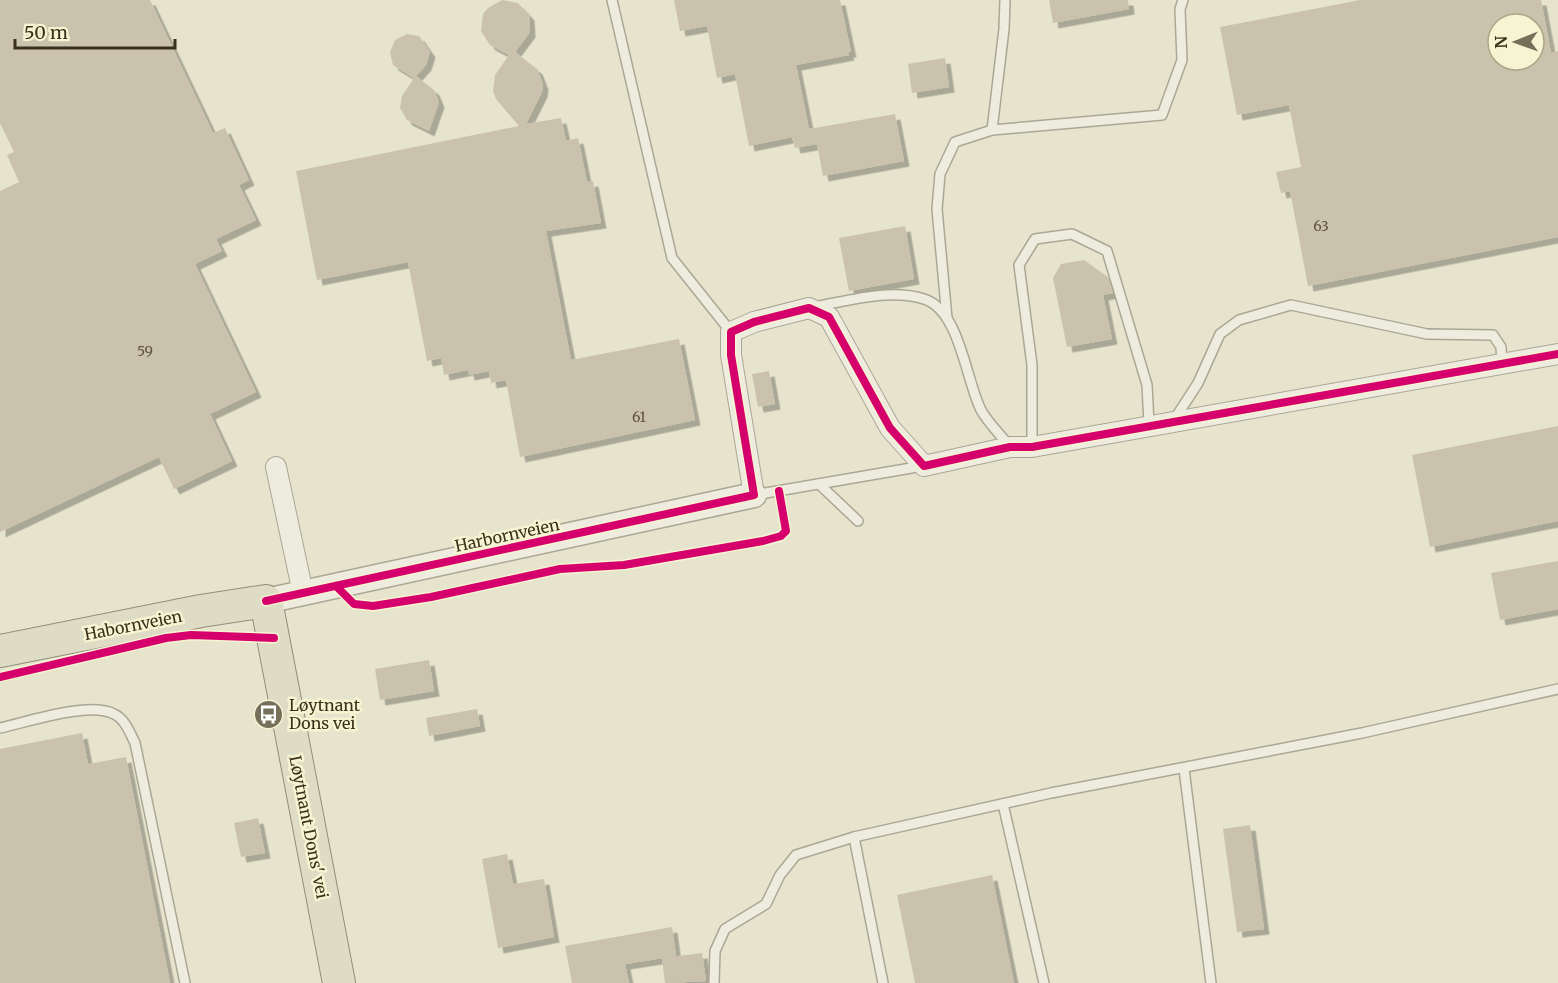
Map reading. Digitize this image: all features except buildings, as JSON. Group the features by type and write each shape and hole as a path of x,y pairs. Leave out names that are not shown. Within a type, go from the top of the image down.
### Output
{"highway":[{"name":"Habornveien","path":"0,651 201,611 266,601"},
{"name":"Løytnant Dons' vei","path":"266,601 339,983"}],"street":[{"path":"754,495 731,355 731,332 754,322 809,308 829,317 890,428 924,466 1010,447 1032,447 1149,424 1558,354"},
{"path":"276,467 303,593"},
{"name":"Harbornveien","path":"266,601 754,495"}],"lane":[{"path":"612,0 672,258 731,332"},
{"path":"992,130 1004,29 1005,0"},
{"path":"946,318 937,209 940,174 955,142 992,130 1162,115 1182,60 1180,9 1183,0"},
{"path":"1032,447 1032,365 1019,265 1035,239 1072,234 1107,251 1147,385 1149,424"},
{"path":"809,308 894,295 926,299 946,318 961,345 982,411 1010,447"},
{"path":"1174,420 1198,383 1220,334 1239,320 1291,305 1427,334 1493,335 1501,347 1502,363"},
{"path":"754,495 924,466"},
{"path":"819,484 858,521"},
{"path":"714,983 715,951 725,930 766,904 780,874 795,855 854,837 1003,804 1184,769 1558,689"},
{"path":"0,728 84,710 102,710 116,714 126,724 135,743 185,983"},
{"path":"1184,769 1211,983"},
{"path":"1003,804 1044,983"},
{"path":"854,837 883,983"}],"cycle path":[{"path":"266,601 754,495 731,355 731,332 754,322 809,308 829,317 890,428 924,466 1010,447 1032,447 1558,354"},
{"path":"336,586 354,604 373,606 431,597 560,569 624,565 763,541 781,536 786,531 779,491"},
{"path":"0,677 166,638 191,635 274,638"}],"place":[{"name":"Løytnant Dons vei","path":"268,714"}]}
